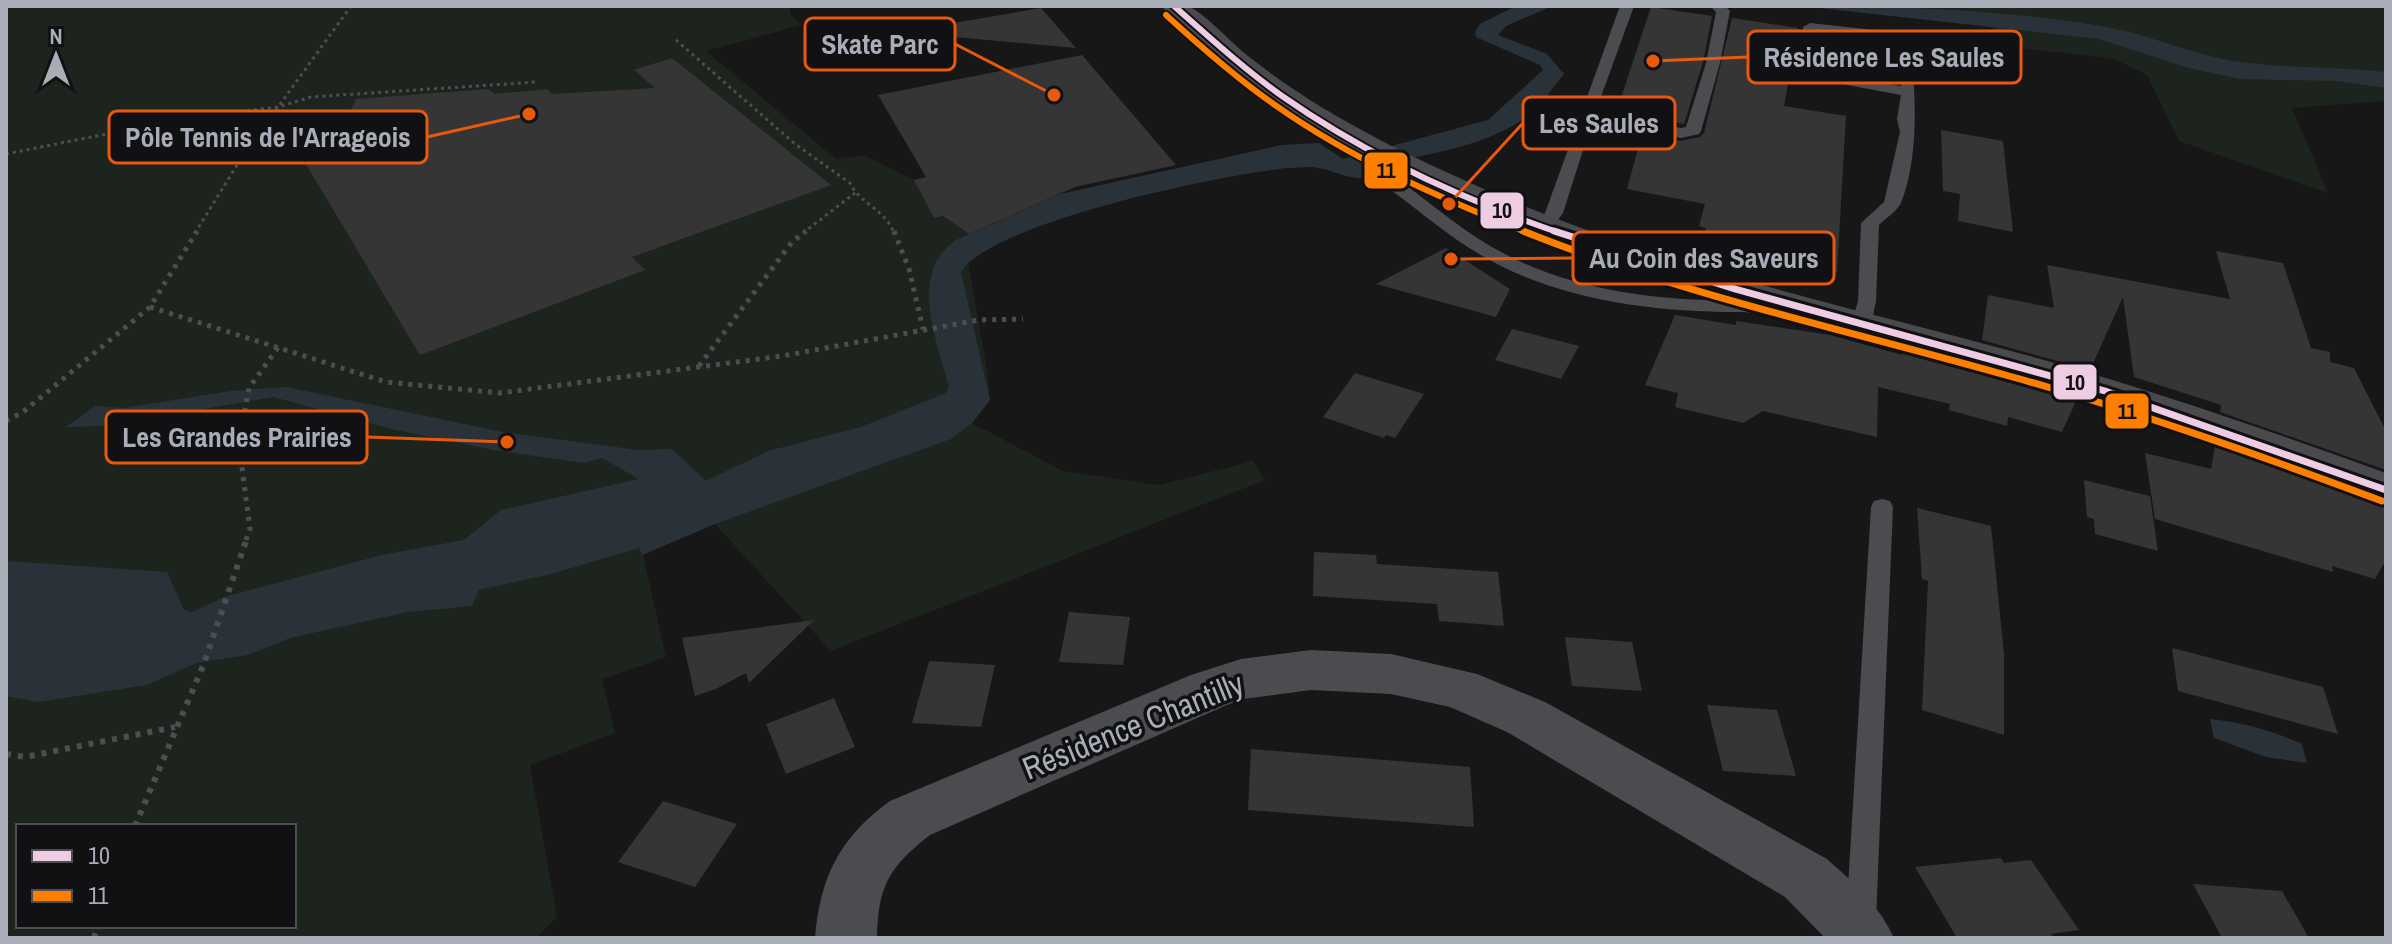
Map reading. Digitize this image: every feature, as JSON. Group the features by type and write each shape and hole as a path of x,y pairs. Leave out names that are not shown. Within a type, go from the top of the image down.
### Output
{"main road":[{"path":"1174,6 1252,74 1394,167 1544,227 1786,305 2113,392 2243,436 2386,490"}],"street":[{"name":"Résidence Chantilly","path":"846,938 854,879 873,849 910,818 1209,690 1270,673 1311,670 1426,679 1526,717 1806,878 1835,904 1862,935"}],"lane":[{"path":"1544,227 1554,213 1627,6"},
{"path":"1586,116 1681,133 1693,131 1713,63 1723,11 1717,6"},
{"path":"1861,325 1867,301 1870,223 1892,204 1908,132 1905,119 1909,92 1902,37 1810,27 1809,74 1909,92"},
{"path":"1394,167 1473,242 1509,263 1536,274 1652,301 1728,307 1786,305"},
{"path":"1862,935 1882,507"}],"path":[{"path":"6,421 23,412 150,307 242,157 351,6"},
{"path":"676,40 795,144 850,183 855,193 888,217 909,269 923,329"},
{"path":"6,154 192,117 278,107 311,97 536,82"},
{"path":"699,367 792,242 855,193"},
{"path":"150,307 386,382 500,393 782,356 979,320 1023,319"},
{"path":"136,824 203,666 250,529 239,445 245,404 249,388 279,346"},
{"path":"6,754 25,757 175,727"}],"shaded area":[{"path":"6,6 789,6 791,15 801,25 706,51 836,159 864,155 914,180 934,218 943,216 969,234 956,240 965,245 990,400 972,423 1063,471 1159,485 1253,461 1265,480 831,651 715,524 643,555 666,657 602,679 615,733 530,765 557,917 536,938 6,938"},
{"path":"1516,6 1552,6 1506,26 1498,35 1547,54 1564,74 1534,110 1505,130 1445,151 1362,168 1366,177 1349,177 1315,167 1289,168 1166,190 1062,218 1016,235 981,253 961,272 990,400 972,423 951,439 715,524 642,555 639,548 551,574 479,590 472,606 408,612 290,638 248,655 196,663 147,685 38,702 6,696 6,561 167,572 184,610 192,612 224,597 382,555 464,540 501,510 639,479 602,458 584,463 493,450 387,428 273,397 104,426 66,427 95,406 123,408 231,391 286,387 503,432 638,450 672,449 706,481 768,451 861,427 946,393 949,387 933,330 929,289 941,254 956,240 1060,194 1282,145 1319,143 1343,159 1488,120 1543,70 1540,65 1476,37 1475,32 1480,24"},
{"path":"1801,6 1957,10 2074,22 2111,28 2240,62 2386,72 2386,88 2338,81 2240,79 2189,68 2099,39"},
{"path":"1869,6 2386,6 2386,101 2292,108 2328,193 2179,141 2147,75 2114,59 1997,45 1991,21"},
{"path":"2210,719 2257,728 2302,744 2307,763 2266,757 2214,738"}],"building":[{"path":"1651,7 1712,16 1703,62 1684,124 1617,110"},
{"path":"1041,8 1076,48 943,36 942,25"},
{"path":"1732,18 1798,28 1784,106 1846,116 1837,272 1758,257 1758,251 1703,241 1706,228 1699,226 1705,204 1627,189 1642,134 1680,141 1700,137 1704,133"},
{"path":"1082,55 1176,165 1075,187 969,234 943,216 934,218 914,180 926,177 878,95"},
{"path":"672,58 831,185 632,257 645,270 420,355 295,146 340,132 356,99 488,89 495,94 547,89 552,94 655,88 634,70"},
{"path":"1941,130 2003,141 2013,232 1958,221 1960,194 1943,191"},
{"path":"1446,248 1510,289 1496,317 1376,284"},
{"path":"2216,251 2283,263 2311,348 2330,352 2330,362 2354,368 2386,431 2386,470 2220,412 2221,405 2134,377 2123,297 2090,370 1982,340 1988,295 2054,308 2047,265 2230,299"},
{"path":"1675,315 1830,335 1902,355 1902,350 2077,399 2062,432 2008,417 2007,426 1949,410 1950,404 1878,387 1877,437 1763,411 1743,423 1675,407 1678,393 1645,385"},
{"path":"1512,329 1579,346 1561,379 1495,360"},
{"path":"1355,373 1424,394 1395,438 1386,435 1384,438 1323,417"},
{"path":"2215,446 2386,508 2386,560 2375,579 2332,566 2333,572 2155,519 2145,453 2211,469"},
{"path":"2084,480 2150,496 2158,551 2095,534 2094,519 2087,517"},
{"path":"1917,508 1991,526 2004,654 2004,735 1922,710 1928,581 1922,579"},
{"path":"1314,552 1376,555 1377,564 1498,572 1504,626 1439,621 1437,604 1313,596"},
{"path":"1069,612 1130,617 1123,665 1059,662"},
{"path":"814,620 749,683 746,673 695,696 682,638"},
{"path":"1565,637 1632,642 1642,691 1572,686"},
{"path":"2172,648 2323,687 2338,734 2178,691"},
{"path":"929,661 995,665 981,727 912,723"},
{"path":"834,698 855,747 786,774 766,724"},
{"path":"1707,705 1777,710 1796,776 1723,771"},
{"path":"1251,749 1470,767 1474,827 1248,810"},
{"path":"663,801 737,824 695,887 618,862"},
{"path":"2001,858 2004,863 2031,860 2079,930 2051,934 2054,938 1957,938 1915,867"},
{"path":"2193,884 2282,891 2309,938 2222,938"}],"transit line":[{"name":"10","path":"1174,6 1249,71 1297,106 1378,154 1463,195 1643,261 2153,406 2386,490"},
{"name":"11","path":"1166,15 1241,80 1289,115 1371,163 1457,205 1547,241 1733,300 2105,404 2244,450 2382,501"}],"place":[{"name":"Résidence Les Saules","path":"1653,61"},
{"name":"Skate Parc","path":"1054,95"},
{"name":"Pôle Tennis de l'Arrageois","path":"529,114"},
{"name":"Les Saules","path":"1449,204"},
{"name":"Au Coin des Saveurs","path":"1451,259"},
{"name":"Les Grandes Prairies","path":"507,442"}]}
